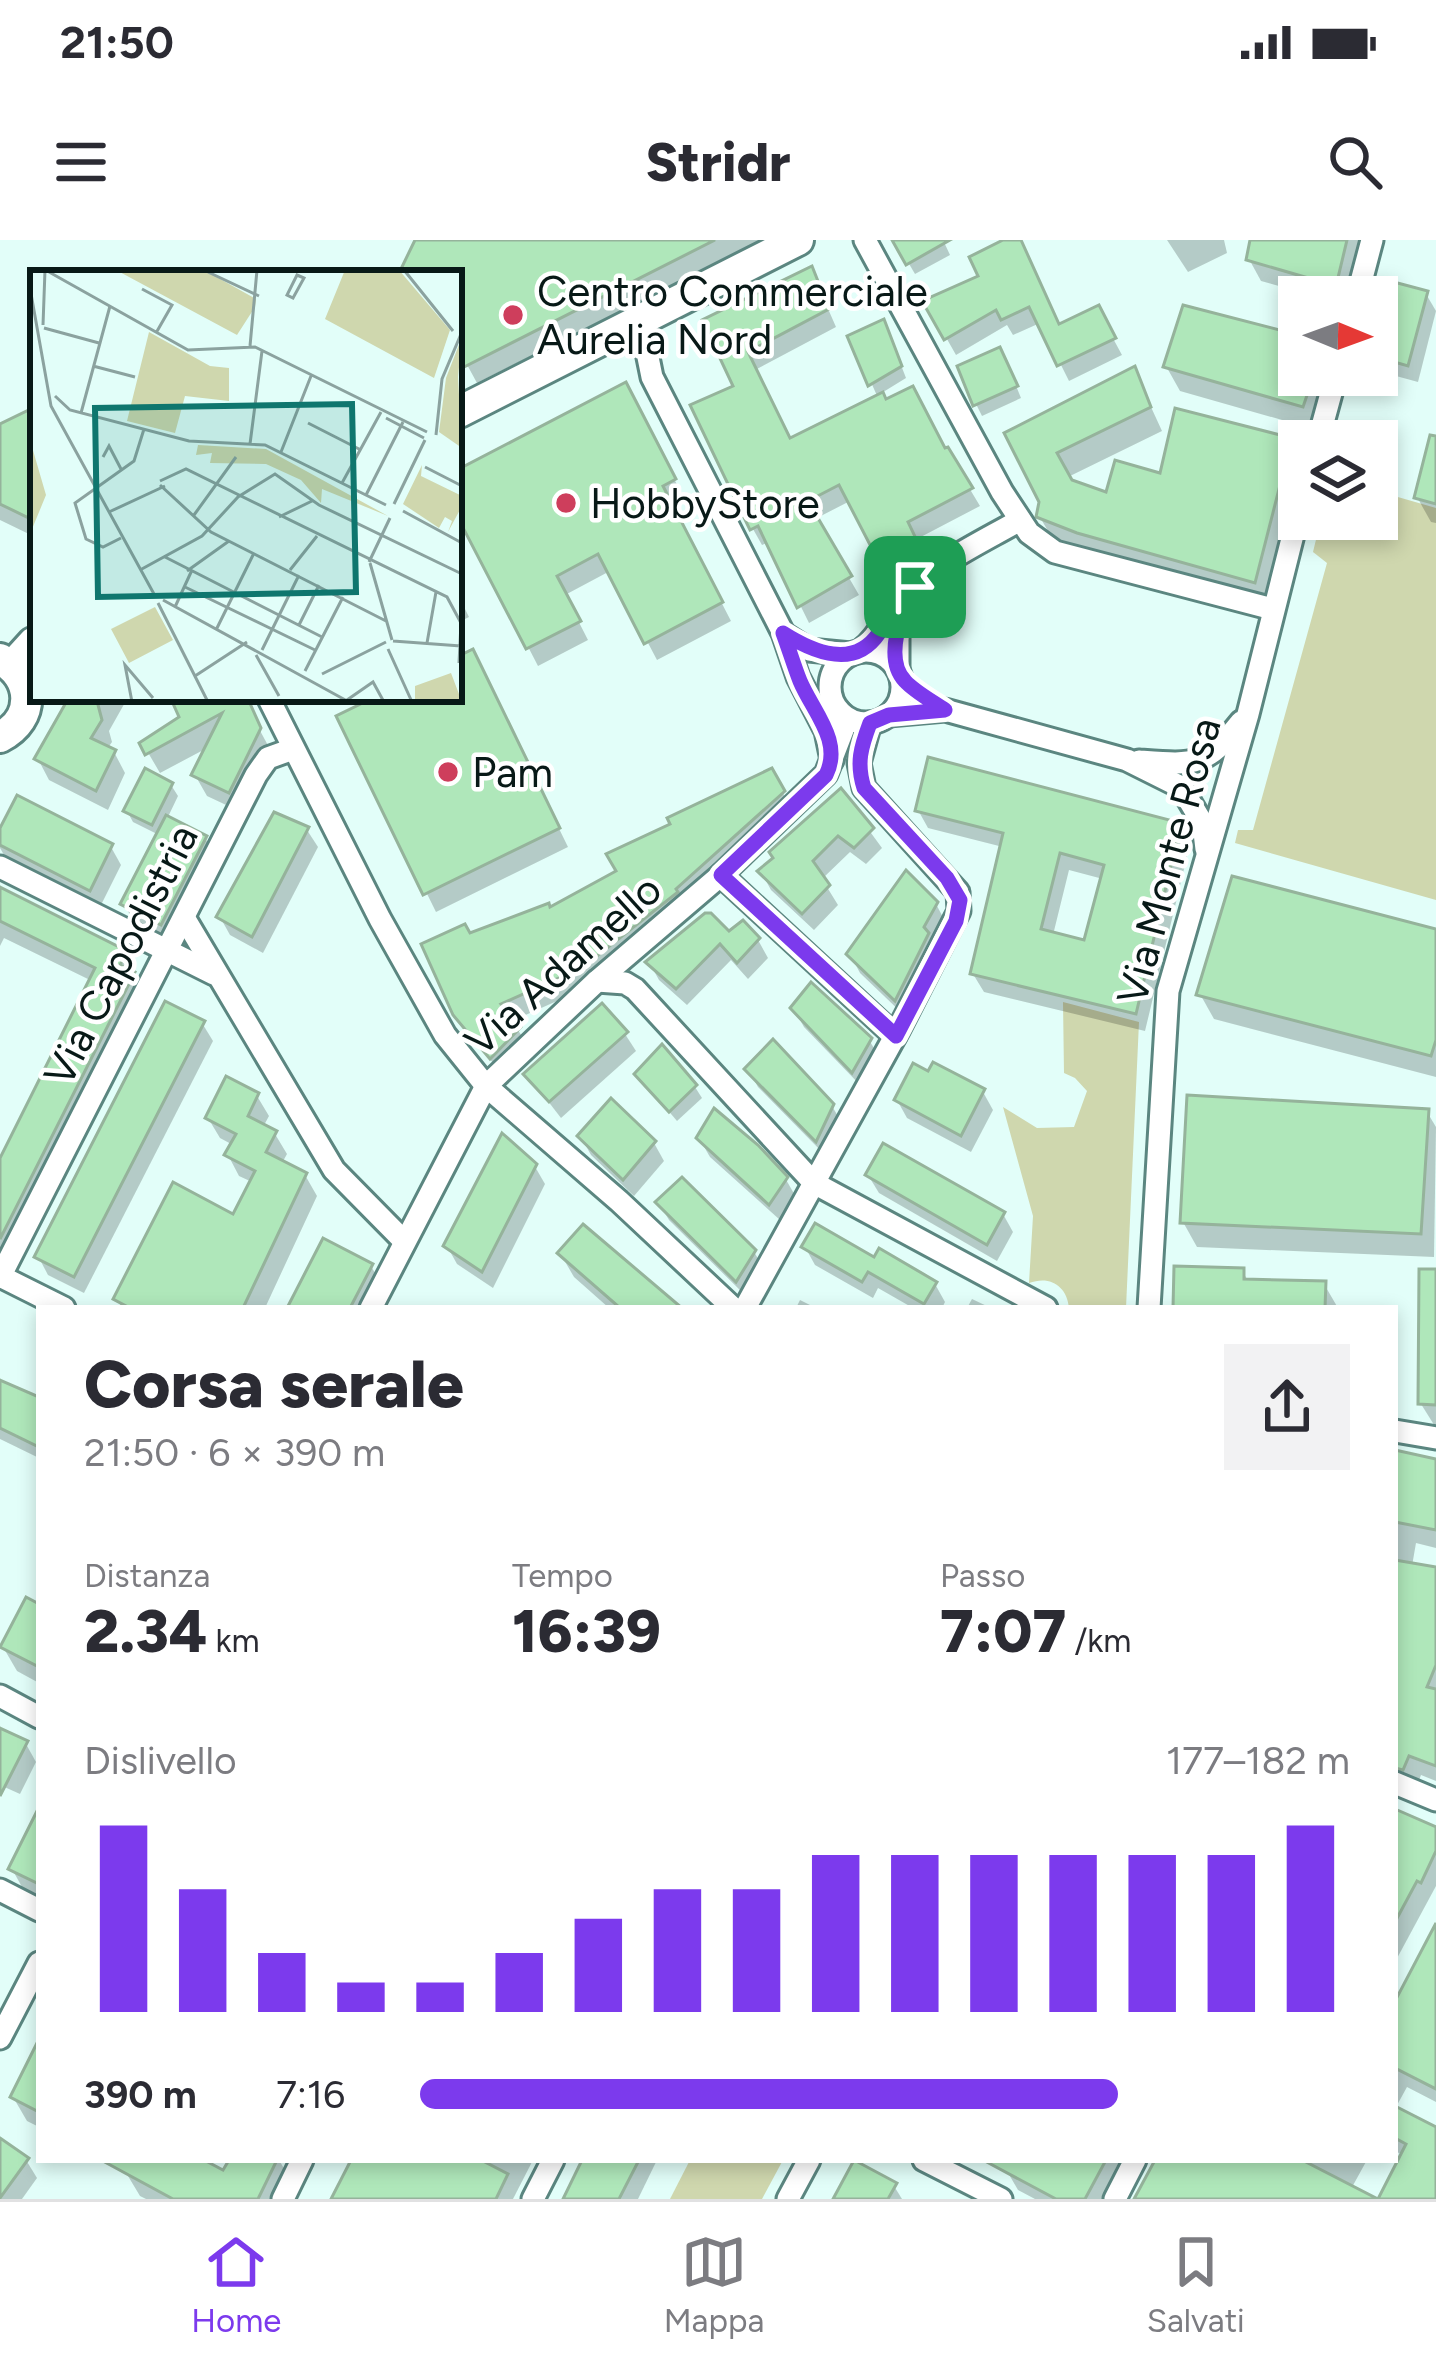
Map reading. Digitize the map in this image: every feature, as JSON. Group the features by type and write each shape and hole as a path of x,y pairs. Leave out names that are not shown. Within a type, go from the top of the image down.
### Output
{"main road":[{"path":"462,410 798,240"},
{"path":"0,737 19,724 27,700 15,656"}],"street":[{"path":"865,240 1020,520 1055,552 1273,609"},
{"path":"1363,276 1372,240"},
{"path":"640,318 652,377 783,633 798,677 830,741 829,768"},
{"path":"830,685 836,667 880,632 900,599 926,576 1020,520"},
{"name":"Via Monte Rosa","path":"1150,1305 1168,991 1248,714 1291,540"},
{"path":"864,788 860,748 879,719 901,698 901,613 915,587"},
{"path":"783,633 809,650 882,654 945,710"},
{"path":"783,633 830,685 840,712 843,730 829,768"},
{"path":"270,702 429,1010 487,1086 730,1305"},
{"path":"840,712 854,721 945,710 1126,760 1165,777 1193,801 1203,824 1207,855"},
{"path":"1126,760 1186,763 1204,759 1218,751 1248,714"},
{"name":"Via Capodistria","path":"0,1276 262,767 280,752 293,749"},
{"path":"747,1305 896,1036 956,921 960,900 947,878 864,788 829,768"},
{"name":"Via Adamello","path":"372,1305 487,1086 597,981 721,875 829,768"},
{"path":"0,867 221,978"},
{"path":"721,875 896,1036"},
{"path":"185,919 334,1170 404,1240"},
{"path":"597,981 625,983 635,989 814,1183 1040,1305"},
{"path":"0,1276 58,1305"},
{"path":"1398,1432 1436,1438"},
{"path":"0,1696 36,1715"},
{"path":"1398,1784 1436,1800"},
{"path":"0,1891 36,1909"},
{"path":"0,2038 36,1969"},
{"path":"283,2199 301,2163"},
{"path":"533,2199 551,2163"},
{"path":"788,2199 806,2163"},
{"path":"930,2163 1000,2199"},
{"path":"1115,2199 1133,2163"}],"green space":[{"path":"1398,497 1436,508 1436,900 1235,843 1238,830 1253,830 1327,563 1313,552 1316,540 1398,540"},
{"path":"1063,1002 1139,1022 1126,1305 1068,1305 1056,1284 1029,1283 1033,1216 1003,1107 1037,1128 1074,1127 1087,1091 1064,1073"},
{"path":"688,2163 781,2163 762,2199 670,2199"}],"building":[{"name":"Centro Commerciale Aurelia Nord","path":"415,240 715,240 464,367 462,270 400,270"},
{"path":"892,240 950,240 906,265"},
{"path":"1003,240 1021,240 1059,324 1099,305 1116,338 1057,366 1029,307 1001,320 996,310 944,340 922,301 978,276 969,257"},
{"path":"1250,240 1347,240 1338,276 1301,276 1246,260"},
{"path":"812,266 829,309 748,352 790,438 883,392 886,399 913,386 945,448 973,488 908,522 920,547 881,566 839,485 808,501 852,576 797,608 758,526 750,530 690,405 733,386 702,320"},
{"path":"1398,283 1428,291 1408,366 1398,363"},
{"path":"1183,305 1278,330 1278,396 1307,396 1303,407 1163,367"},
{"path":"884,319 902,366 868,386 847,336"},
{"path":"1000,347 1018,386 973,406 957,366"},
{"path":"1135,366 1151,407 1057,453 1072,480 1106,492 1115,460 1160,473 1175,408 1278,434 1278,493 1255,583 1036,517 1039,502 1004,433"},
{"name":"HobbyStore","path":"626,382 676,479 663,486 723,602 644,644 598,554 557,576 581,621 526,649 462,526 462,467"},
{"path":"30,409 30,519 0,504 0,424"},
{"path":"1430,435 1436,436 1436,504 1414,498"},
{"name":"Pam","path":"473,649 560,828 423,895 336,716 365,702 462,702 462,654"},
{"path":"66,702 97,702 102,720 91,738 116,750 96,791 34,759"},
{"path":"172,702 249,702 261,728 229,793 191,775 222,713 145,755 139,743 179,717"},
{"path":"928,757 1181,823 1136,1014 970,974 1003,833 915,811","holes":["1060,853 1104,865 1084,940 1041,929"]},
{"path":"145,768 173,783 152,825 123,811"},
{"path":"772,768 785,791 678,892 583,967 501,1004 521,1027 490,1059 453,1015 421,944 465,924 470,933 549,903 550,907 616,871 606,854 670,824 667,818"},
{"path":"841,788 874,828 854,848 838,836 813,861 830,885 802,914 757,871 773,858 769,852"},
{"path":"17,795 113,844 90,891 0,845 0,828"},
{"path":"274,812 309,827 252,937 216,917"},
{"path":"166,815 207,836 161,925 120,904"},
{"path":"906,870 938,902 924,927 929,933 895,1001 846,954"},
{"path":"1232,876 1436,929 1436,1040 1431,1056 1196,995"},
{"path":"0,887 127,951 120,965 135,972 0,1239 0,1158 95,968 0,921"},
{"path":"705,913 729,931 743,920 760,938 737,963 720,944 676,989 645,962"},
{"path":"811,982 872,1038 852,1073 790,1008"},
{"path":"165,1001 205,1021 74,1277 34,1257"},
{"path":"602,1003 628,1032 549,1102 523,1074"},
{"path":"773,1039 834,1104 816,1142 744,1069"},
{"path":"662,1044 697,1085 669,1112 634,1074"},
{"path":"933,1062 985,1089 961,1136 894,1100 913,1063 928,1071"},
{"path":"226,1076 259,1093 248,1116 277,1131 266,1152 307,1173 244,1305 124,1305 113,1299 173,1182 233,1214 255,1171 224,1155 236,1134 205,1118"},
{"path":"1187,1095 1429,1109 1421,1234 1180,1223"},
{"path":"611,1098 656,1141 623,1180 577,1136"},
{"path":"714,1108 788,1177 769,1205 696,1138"},
{"path":"502,1133 537,1164 482,1272 443,1246"},
{"path":"883,1143 1005,1212 987,1245 865,1175"},
{"path":"682,1177 756,1250 736,1282 655,1202"},
{"path":"815,1223 874,1257 879,1248 937,1282 924,1304 868,1272 862,1282 801,1247"},
{"path":"583,1224 678,1305 617,1305 557,1253"},
{"path":"323,1238 373,1264 352,1305 289,1305"},
{"path":"1174,1266 1244,1268 1244,1279 1326,1281 1325,1305 1173,1305"},
{"path":"1419,1269 1436,1269 1436,1405 1418,1404"},
{"path":"0,1380 36,1396 36,1446 0,1428"},
{"path":"1398,1451 1436,1459 1436,1530 1398,1523"},
{"path":"1398,1561 1436,1567 1436,1665 1427,1687 1436,1689 1436,1766 1409,1756 1403,1770 1398,1769"},
{"path":"26,1597 36,1602 36,1665 0,1647"},
{"path":"0,1728 28,1741 0,1796"},
{"path":"1398,1810 1436,1827 1436,1851 1421,1883 1417,1881 1398,1916"},
{"path":"36,1813 36,1883 8,1869"},
{"path":"1436,1923 1436,2089 1398,2070 1398,1995"},
{"path":"36,2045 36,2110 10,2097"},
{"path":"1398,2108 1436,2127 1436,2199 1378,2199 1406,2144 1398,2140"},
{"path":"0,2138 29,2158 0,2198"},
{"path":"107,2163 210,2163 223,2170 227,2163 276,2163 258,2199 173,2199"},
{"path":"349,2163 487,2163 508,2174 496,2199 331,2199"},
{"path":"581,2163 637,2163 619,2199 563,2199"},
{"path":"852,2163 897,2183 888,2199 833,2199"},
{"path":"989,2163 1104,2163 1085,2199 1056,2199"},
{"path":"1153,2163 1308,2163 1378,2199 1134,2199"}],"place":[{"name":"Centro Commerciale Aurelia Nord","path":"513,315"},
{"name":"HobbyStore","path":"566,503"},
{"name":"Pam","path":"448,772"}],"route":[{"path":"915,587 901,613 898,669 902,679 945,710 889,715 870,723 860,748 860,773 864,788 947,878 960,900 956,921 896,1036 721,875 826,775 832,762 830,741 798,677 783,633 824,654 860,651 915,587"}]}
